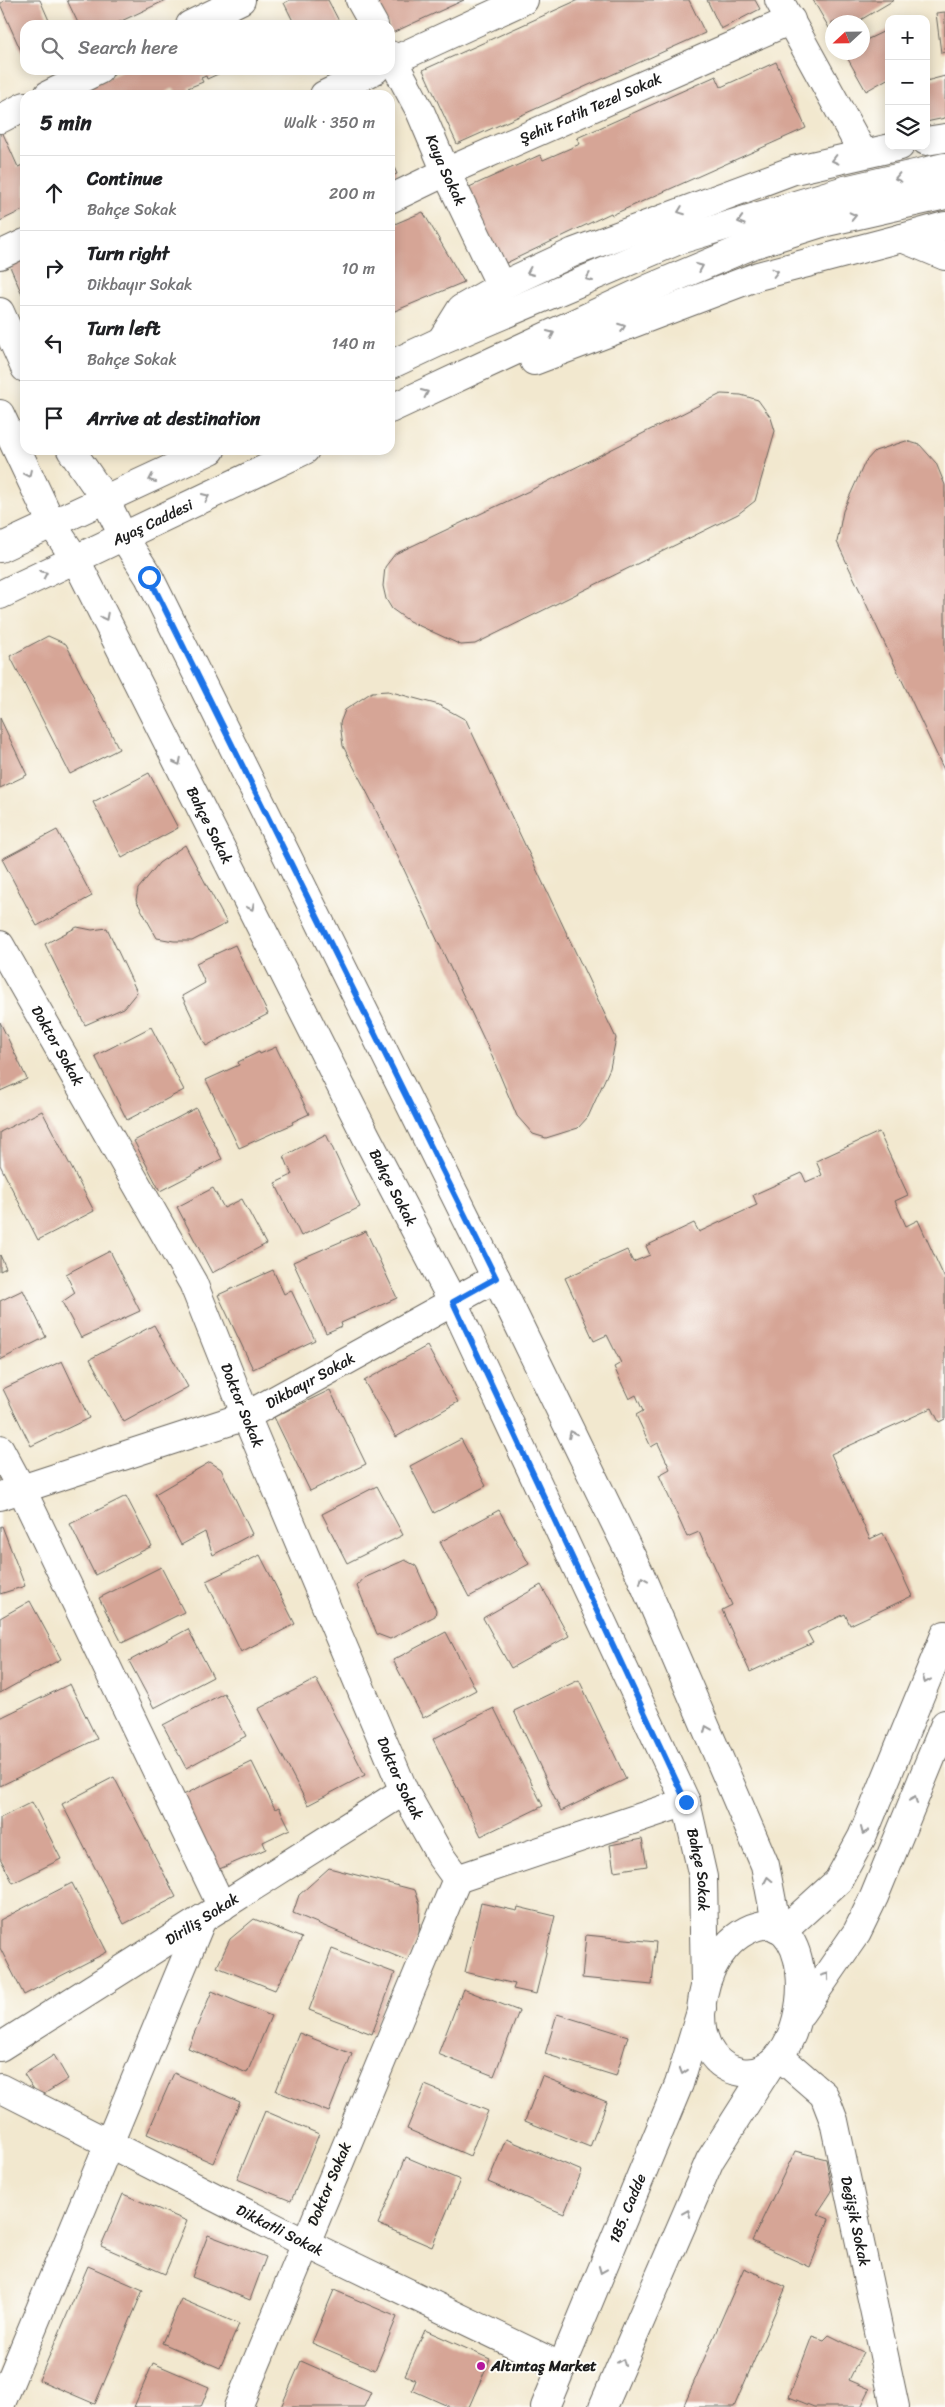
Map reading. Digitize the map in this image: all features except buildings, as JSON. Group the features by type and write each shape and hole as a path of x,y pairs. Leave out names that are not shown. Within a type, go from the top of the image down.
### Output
{"street":[{"path":"200,20 241,0"},
{"path":"360,0 371,20"},
{"path":"395,58 524,0"},
{"path":"785,10 863,153"},
{"name":"Şehit Fatih Tezel Sokak","path":"395,197 785,10"},
{"name":"Kaya Sokak","path":"395,74 420,111 446,172 501,286"},
{"path":"58,90 89,75"},
{"path":"334,90 362,75"},
{"path":"0,118 20,108"},
{"path":"930,141 945,138"},
{"path":"441,341 461,309 501,286 574,252 698,204 794,170 885,149"},
{"path":"395,363 441,341 680,240 845,190 945,167"},
{"path":"395,408 650,288 752,245 822,223 945,195"},
{"path":"459,376 508,370 758,276 945,226"},
{"path":"902,238 945,256"},
{"path":"0,255 20,245"},
{"path":"0,312 20,357"},
{"name":"Bahçe Sokak","path":"0,414 52,524 76,560 357,1118 453,1302 686,1802 703,1877 704,1996"},
{"path":"74,455 105,499 123,536 149,577 496,1278 648,1592 765,1865 780,1929 794,1948 801,1965 802,1985 798,2016"},
{"path":"0,548 200,455"},
{"name":"Ayaş Caddesi","path":"0,595 294,455"},
{"name":"Doktor Sokak","path":"0,945 194,1282 246,1416 404,1791 441,1857 457,1879 304,2243 238,2407"},
{"name":"Dikbayır Sokak","path":"11,1493 246,1416 496,1278"},
{"path":"0,1449 11,1493 212,1913 110,2143 0,2406"},
{"path":"780,1929 838,1881 862,1837 945,1635"},
{"path":"603,2407 710,2160 775,2060 798,2016 857,1932 874,1897 945,1724"},
{"name":"Diriliş Sokak","path":"0,2047 404,1791"},
{"path":"457,1879 686,1802"},
{"path":"775,2060 755,2072 743,2072 721,2064 710,2049 702,2029 704,1996 714,1962 731,1940 746,1930 760,1925 771,1924 780,1929"},
{"name":"185. Cadde","path":"545,2407 679,2084 704,1996"},
{"name":"Değişik Sokak","path":"775,2060 824,2095 834,2121 895,2407"},
{"name":"Dikkatli Sokak","path":"0,2088 304,2243 562,2367"}],"place":[{"name":"Altıntaş Market","path":"481,2366"}],"route":[{"path":"149,577 496,1278 453,1302 558,1531 686,1802"}]}
